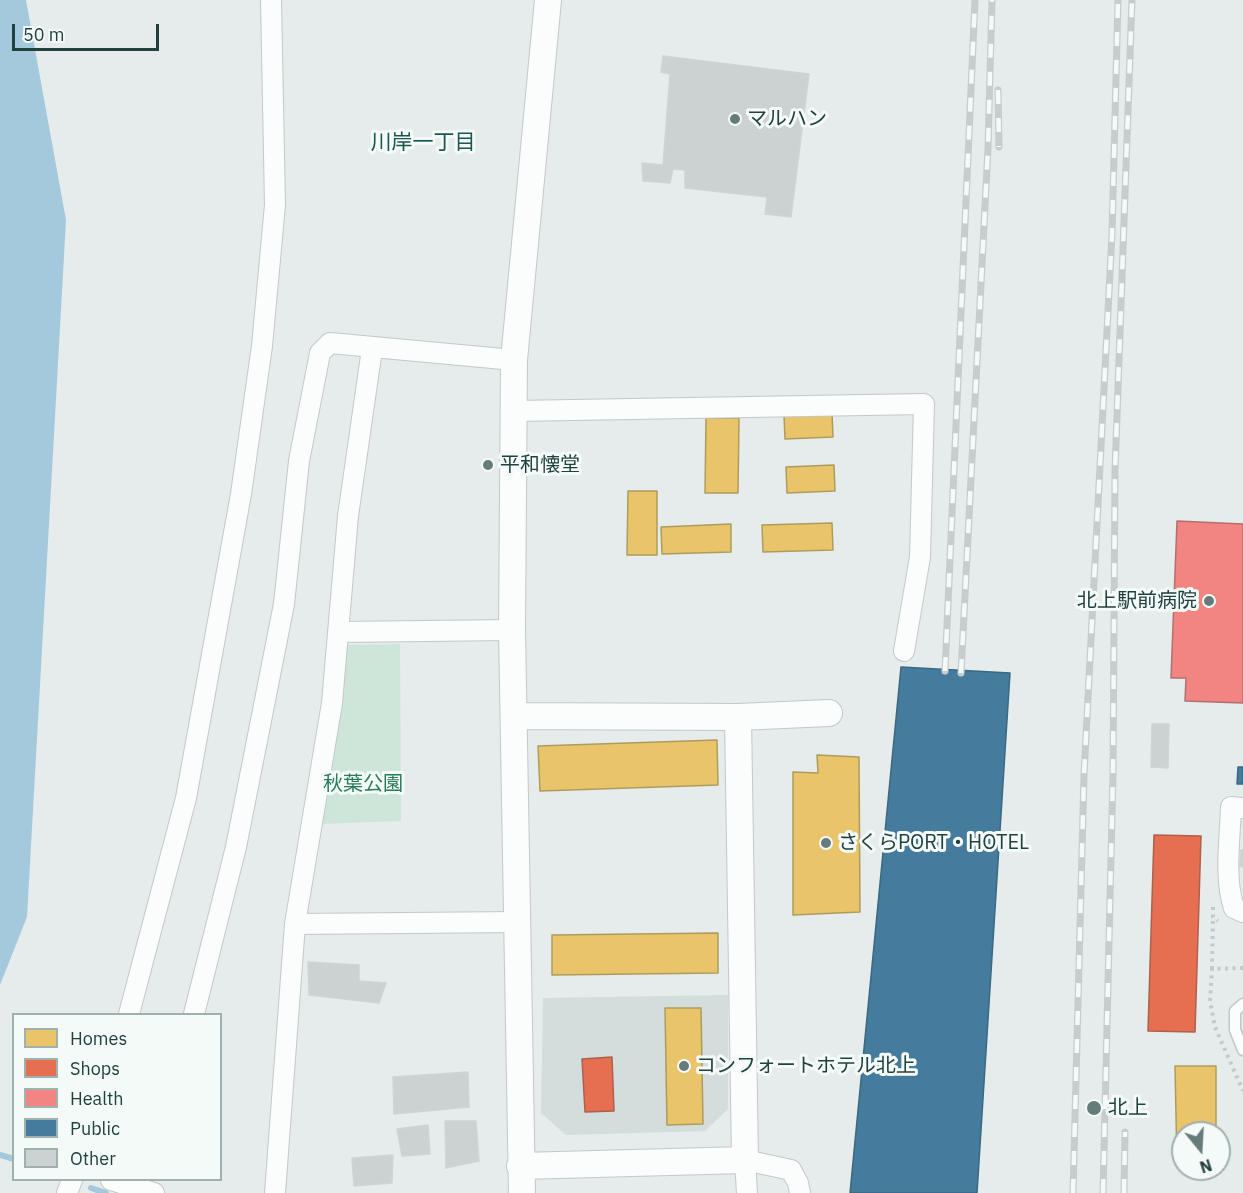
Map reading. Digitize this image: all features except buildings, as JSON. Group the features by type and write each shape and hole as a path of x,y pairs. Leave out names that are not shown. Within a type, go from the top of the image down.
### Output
{"street":[{"path":"129,1013 186,798 240,494 262,346 275,205 271,0"},
{"path":"522,1193 512,630 514,360 548,0"},
{"path":"194,1013 236,848 284,604 299,461 320,353 330,343 372,349 514,360"},
{"path":"275,1193 295,924 332,703 348,516 372,349"},
{"path":"514,411 924,404 920,557 904,651"},
{"path":"338,632 512,630"},
{"path":"515,716 738,717 829,713"},
{"path":"738,717 747,1193"},
{"path":"1243,808 1231,807 1230,896 1234,908 1243,912"},
{"path":"295,924 518,922"},
{"path":"520,1166 745,1160 790,1170 798,1183 800,1193"},
{"path":"120,1181 152,1188"}],"lane":[{"path":"1243,1004 1234,1011 1235,1030 1243,1050"}],"path":[{"path":"1212,969 1213,917"}],"shaded area":[{"path":"728,995 728,1109 705,1131 566,1135 541,1113 543,998"}],"green space":[{"name":"秋葉公園","path":"400,644 401,821 318,824 347,645"}],"water":[{"path":"0,0 26,0 66,220 27,917 0,985"}],"waterway":[{"path":"0,1155 12,1158"},
{"path":"91,1188 106,1193"}],"railway":[{"path":"945,671 975,0"},
{"path":"961,673 988,148 992,0"},
{"path":"1073,1193 1084,775 1112,234 1118,0"},
{"path":"1103,1193 1113,774 1115,471 1132,0"},
{"path":"998,90 999,147"},
{"path":"1124,1193 1125,1132"}],"place":[{"name":"マルハン","path":"735,119"},
{"name":"平和懐堂","path":"488,465"},
{"name":"北上駅前病院","path":"1209,601"},
{"name":"さくらPORT・HOTEL","path":"826,843"},
{"name":"コンフォートホテル北上","path":"684,1066"},
{"name":"北上","path":"1094,1108"}],"district":[{"name":"川岸一丁目","path":"423,143"}]}
